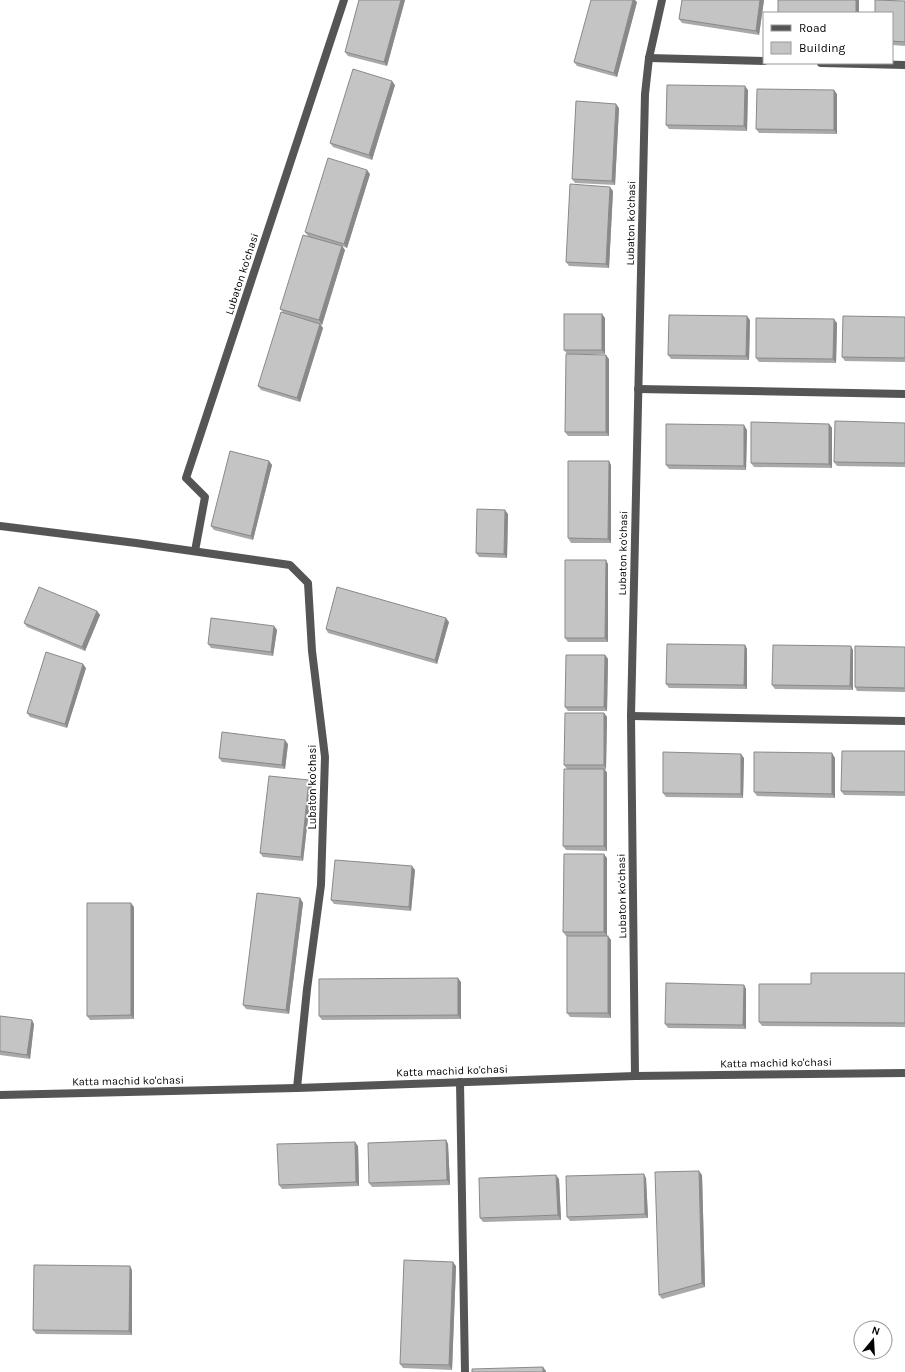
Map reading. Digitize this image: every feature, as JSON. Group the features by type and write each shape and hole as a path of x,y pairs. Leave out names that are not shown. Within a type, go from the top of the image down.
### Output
{"street":[{"name":"Lubaton ko'chasi","path":"195,551 205,496 186,478 344,0"},
{"name":"Lubaton ko'chasi","path":"635,1076 631,716 645,94 649,58 662,0"},
{"path":"649,58 763,61"},
{"path":"864,64 905,65"},
{"path":"638,389 905,394"},
{"name":"Lubaton ko'chasi","path":"0,526 195,551 290,565 308,583 312,651 325,757 321,884 307,989 297,1088"},
{"path":"631,716 905,721"},
{"name":"Katta machid ko'chasi","path":"0,1095 297,1088 635,1076 905,1073"},
{"path":"460,1082 465,1372"}],"building":[{"path":"359,0 401,0 384,62 345,52"},
{"path":"591,0 633,0 614,73 574,62"},
{"path":"682,0 760,0 756,31 679,19"},
{"path":"778,0 856,0 856,12 778,12"},
{"path":"875,0 905,1 905,42 893,41 893,12 875,12"},
{"path":"353,69 392,81 369,155 330,143"},
{"path":"667,85 745,86 744,126 666,125"},
{"path":"757,89 834,90 834,130 756,129"},
{"path":"576,101 616,104 612,181 572,179"},
{"path":"328,158 367,170 344,244 305,232"},
{"path":"570,184 610,187 606,264 566,262"},
{"path":"303,235 342,246 319,320 280,309"},
{"path":"281,312 320,324 297,398 258,386"},
{"path":"564,314 602,314 602,350 564,350"},
{"path":"669,315 747,316 746,356 668,355"},
{"path":"843,316 905,317 905,358 842,357"},
{"path":"756,318 834,319 833,359 756,358"},
{"path":"566,354 606,355 606,432 565,432"},
{"path":"835,421 905,423 905,463 834,462"},
{"path":"751,422 829,424 829,464 751,463"},
{"path":"666,424 744,425 744,466 666,465"},
{"path":"230,451 269,461 251,536 211,526"},
{"path":"568,461 609,461 608,539 568,538"},
{"path":"477,509 505,510 504,554 476,553"},
{"path":"565,560 606,560 605,638 565,638"},
{"path":"39,587 97,611 82,647 24,623"},
{"path":"337,587 446,618 435,660 326,629"},
{"path":"211,618 274,626 271,652 208,644"},
{"path":"667,644 745,645 744,685 666,684"},
{"path":"773,645 851,646 850,686 772,685"},
{"path":"855,646 905,647 905,688 855,687"},
{"path":"46,652 83,664 65,724 27,713"},
{"path":"566,655 605,655 604,707 565,707"},
{"path":"565,713 604,713 604,765 564,765"},
{"path":"222,732 285,740 282,765 219,758"},
{"path":"842,751 905,751 905,792 841,791"},
{"path":"663,752 741,754 741,794 663,793"},
{"path":"754,752 832,753 832,794 754,792"},
{"path":"564,769 604,769 604,846 563,846"},
{"path":"269,776 309,780 301,857 260,853"},
{"path":"564,854 604,854 604,932 563,932"},
{"path":"335,860 412,866 409,907 331,900"},
{"path":"257,893 300,898 286,1010 243,1005"},
{"path":"87,903 131,903 131,1015 87,1016"},
{"path":"567,936 608,936 608,1013 567,1013"},
{"path":"811,973 905,973 905,1023 759,1022 759,984 811,984"},
{"path":"458,978 458,1015 319,1016 319,979"},
{"path":"666,983 744,985 743,1025 665,1024"},
{"path":"0,1016 32,1020 27,1055 0,1051"},
{"path":"446,1140 447,1180 369,1183 368,1143"},
{"path":"355,1142 356,1182 279,1185 277,1144"},
{"path":"699,1171 702,1283 659,1295 655,1172"},
{"path":"644,1174 645,1214 567,1217 566,1176"},
{"path":"556,1175 558,1215 480,1218 479,1178"},
{"path":"404,1260 453,1262 449,1365 400,1364"},
{"path":"34,1265 130,1266 129,1331 33,1330"},
{"path":"543,1367 543,1372 472,1372 472,1369"}]}
